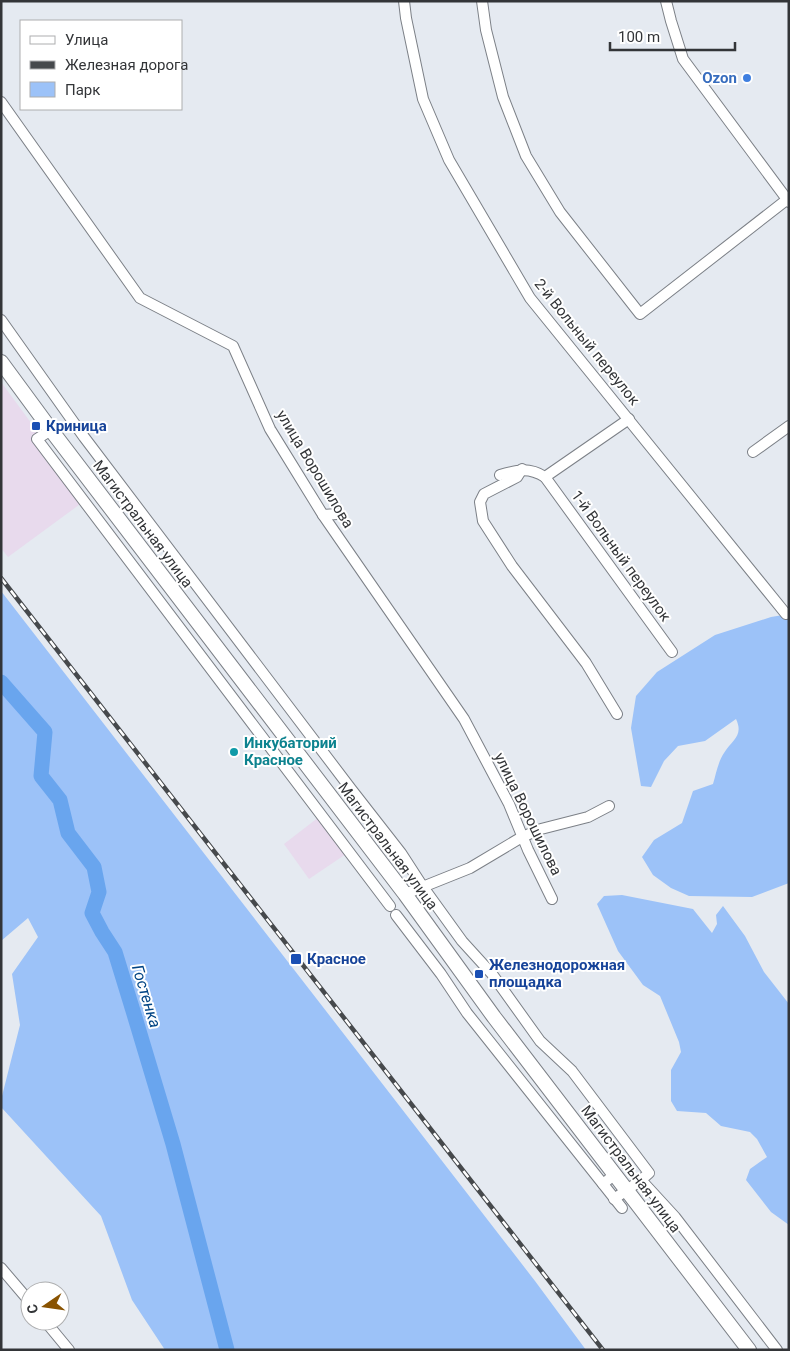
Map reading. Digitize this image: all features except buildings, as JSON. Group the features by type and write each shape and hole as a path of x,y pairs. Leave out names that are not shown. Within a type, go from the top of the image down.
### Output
{"main road":[{"name":"Магистральная улица","path":"1,362 404,894 494,1017 749,1350"}],"street":[{"name":"2-й Вольный переулок","path":"404,1 424,99 449,160 530,298 786,614"},
{"path":"482,1 486,30 503,97 526,156 560,212 640,314 788,200 683,58 666,1"},
{"name":"улица Ворошилова","path":"1,102 140,298 233,346 270,429 323,515 464,719 509,804 522,837 552,899"},
{"path":"1,320 84,438 401,852 422,887 462,941 492,974 540,1040 572,1071 650,1173 614,1199"},
{"path":"500,475 522,469 536,471 545,477 629,419"},
{"path":"754,452 789,426"},
{"path":"51,430 37,439 390,906"},
{"path":"522,469 517,477 484,494 480,502 483,521 512,566 586,663 617,714"},
{"name":"1-й Вольный переулок","path":"545,477 672,652"},
{"path":"323,515 337,514"},
{"path":"404,894 470,868 522,837 540,829 588,818 608,806"},
{"path":"396,915 441,974 467,1013 622,1208"},
{"path":"603,1184 615,1174"},
{"path":"640,1180 676,1217 777,1350"},
{"path":"1,1268 20,1290"},
{"path":"53,1331 69,1350"}],"shaded area":[{"path":"1,382 87,499 8,557 1,548"},
{"path":"319,817 346,854 309,879 284,844"}],"green space":[{"path":"1,591 535,1281 586,1350 165,1350 132,1300 101,1216 1,1107 1,1100 20,1025 12,974 38,937 28,918 1,941"},
{"path":"789,614 789,883 752,897 689,896 671,888 653,875 642,857 654,840 682,823 693,791 713,784 722,757 738,734 738,725 736,719 705,741 678,746 664,761 651,787 641,786 631,728 636,696 657,672 715,635 771,617"},
{"path":"622,895 693,909 712,933 717,924 716,915 723,906 745,936 764,972 789,1004 789,1225 771,1212 746,1180 750,1169 767,1157 757,1139 750,1132 721,1126 706,1113 677,1111 671,1101 671,1070 681,1052 679,1042 660,996 643,985 618,951 597,904 604,896"}],"waterway":[{"name":"Гостенка","path":"1,682 45,732 41,776 60,800 68,833 94,867 99,892 92,913 115,952 173,1144 227,1350"}],"railway":[{"path":"1,578 603,1350"}],"place":[{"name":"Ozon","path":"747,78"},
{"name":"Криница","path":"36,426"},
{"name":"Инкубаторий Красное","path":"234,752"},
{"name":"Красное","path":"296,959"},
{"name":"Железнодорожная площадка","path":"479,974"}]}
